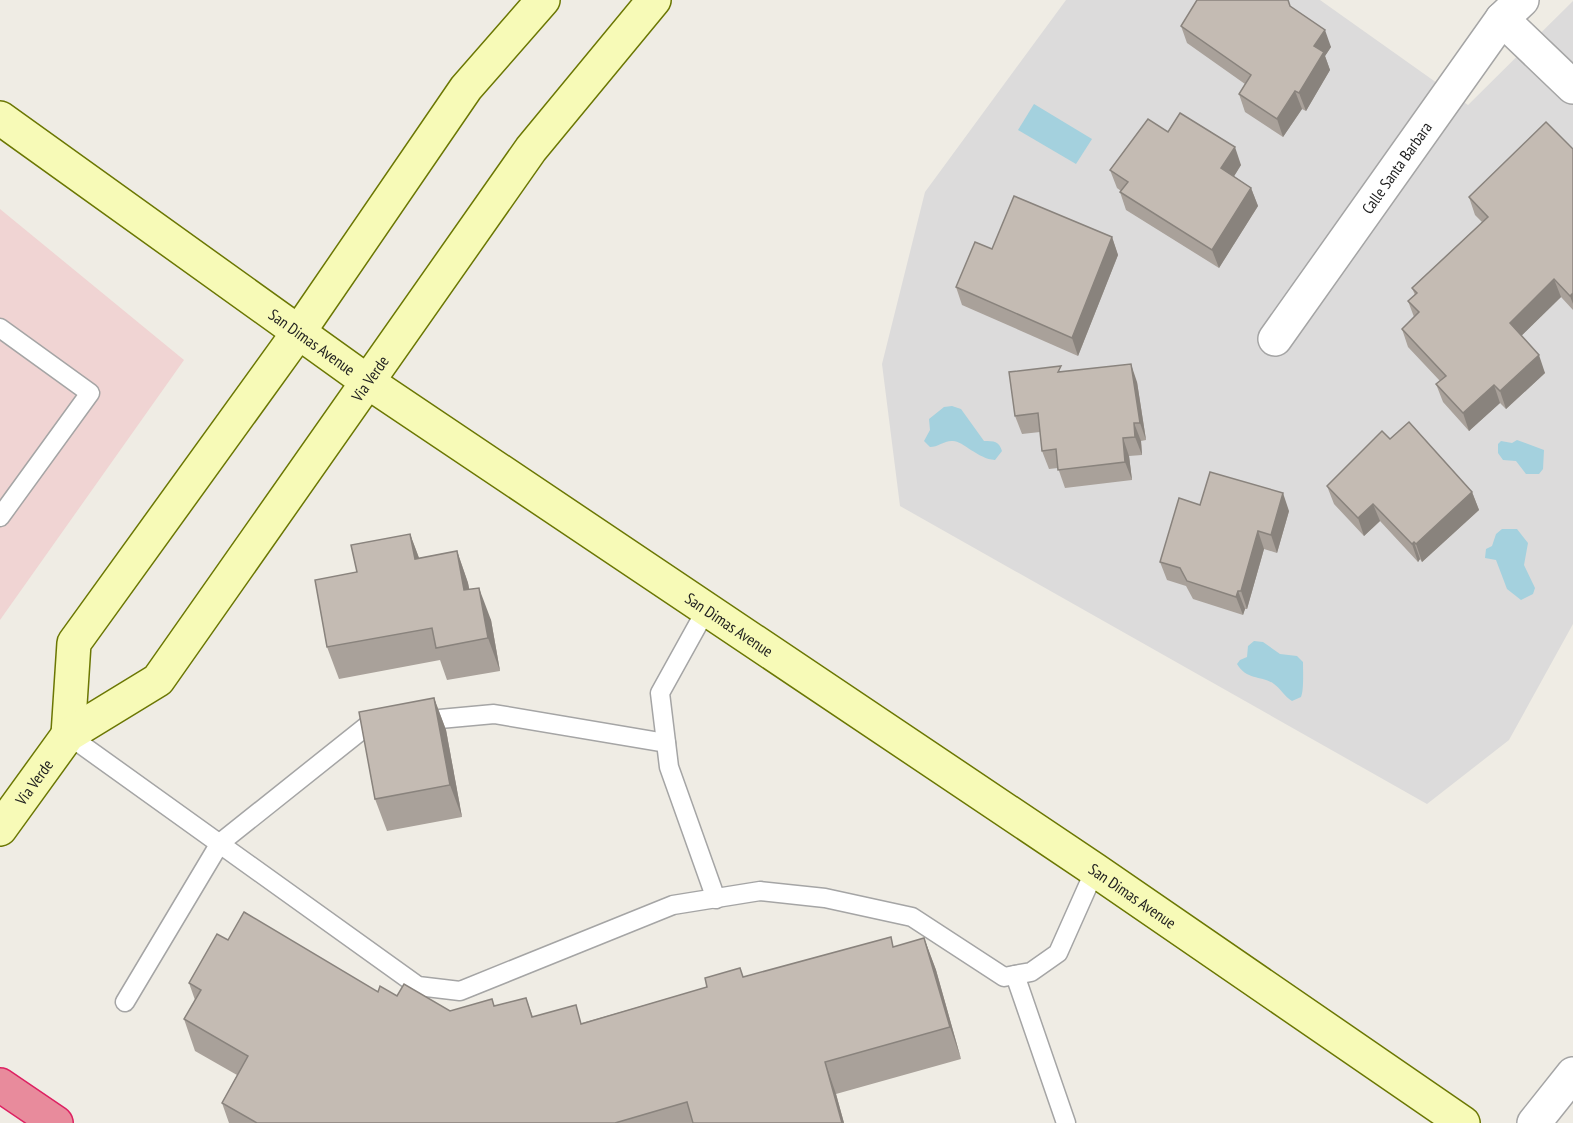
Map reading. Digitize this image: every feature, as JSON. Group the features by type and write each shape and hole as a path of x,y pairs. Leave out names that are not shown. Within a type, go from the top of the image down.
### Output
{"highway":[{"path":"0,1085 56,1123"}],"main road":[{"path":"68,735 74,643 298,333 466,88 543,0"},
{"name":"Via Verde","path":"0,829 68,735 158,680 531,149 654,0"},
{"name":"San Dimas Avenue","path":"0,118 368,382 1095,870 1463,1123"}],"street":[{"path":"1512,10 1573,87"},
{"name":"Calle Santa Barbara","path":"1275,339 1512,10"},
{"path":"1534,1123 1573,1074"}],"lane":[{"path":"0,328 90,393 0,517"},
{"path":"706,610 660,693 669,767 716,899"},
{"path":"125,1002 219,843 368,725 494,714 666,743"},
{"path":"68,735 418,986 460,991 673,905 760,891 825,898 912,917 1004,977 1031,972 1058,953 1095,870"},
{"path":"1015,975 1066,1123"}],"shaded area":[{"path":"1066,0 1320,0 1468,105 1573,1 1573,624 1509,740 1427,804 900,506 882,364 925,192"},
{"path":"0,209 184,360 0,620"}],"water":[{"path":"1034,104 1092,139 1076,164 1018,130"},
{"path":"952,406 961,409 984,441 998,443 1002,451 995,460 983,457 957,442 947,442 930,447 924,441 930,430 929,419 944,407"},
{"path":"1517,440 1544,450 1543,469 1539,474 1526,474 1516,461 1503,460 1498,453 1498,444 1501,441 1512,443"},
{"path":"1502,529 1517,529 1528,543 1524,565 1535,588 1533,594 1521,600 1507,589 1496,560 1485,558 1486,549 1492,546 1496,534"},
{"path":"1254,641 1263,642 1280,654 1297,656 1303,662 1301,697 1292,701 1274,684 1245,673 1241,669 1237,664 1247,657 1248,646"}],"building":[{"path":"1197,0 1288,0 1290,6 1325,30 1314,46 1324,52 1299,93 1295,91 1277,119 1239,94 1251,75 1181,26"},
{"path":"1180,113 1235,147 1221,168 1251,188 1212,250 1120,192 1128,182 1110,170 1148,119 1168,132"},
{"path":"1546,122 1573,149 1573,293 1570,296 1554,279 1510,323 1539,355 1500,391 1494,385 1463,413 1436,384 1446,376 1402,329 1419,312 1408,301 1417,293 1412,288 1488,217 1469,197"},
{"path":"1014,196 1112,237 1072,338 956,287 975,242 992,249"},
{"path":"1131,364 1140,423 1134,423 1135,437 1123,438 1125,462 1058,470 1056,449 1042,451 1038,413 1015,416 1009,372 1061,366 1058,372"},
{"path":"1409,422 1472,492 1416,544 1414,542 1412,544 1373,504 1358,518 1327,486 1382,431 1390,439"},
{"path":"1210,472 1283,493 1271,535 1258,531 1241,591 1238,591 1236,597 1187,581 1180,568 1160,562 1179,498 1200,505"},
{"path":"410,534 415,559 457,551 464,590 479,588 488,638 436,648 432,628 327,647 315,580 357,572 351,545"},
{"path":"434,698 450,785 375,799 359,712"},
{"path":"244,912 378,992 380,986 397,996 404,984 450,1011 492,999 494,1006 526,998 532,1017 576,1005 581,1024 707,987 705,978 740,968 743,977 891,937 893,947 924,938 950,1027 825,1062 842,1123 693,1123 687,1102 615,1123 257,1123 222,1103 248,1056 184,1019 201,990 189,983 217,934 228,940"}]}
